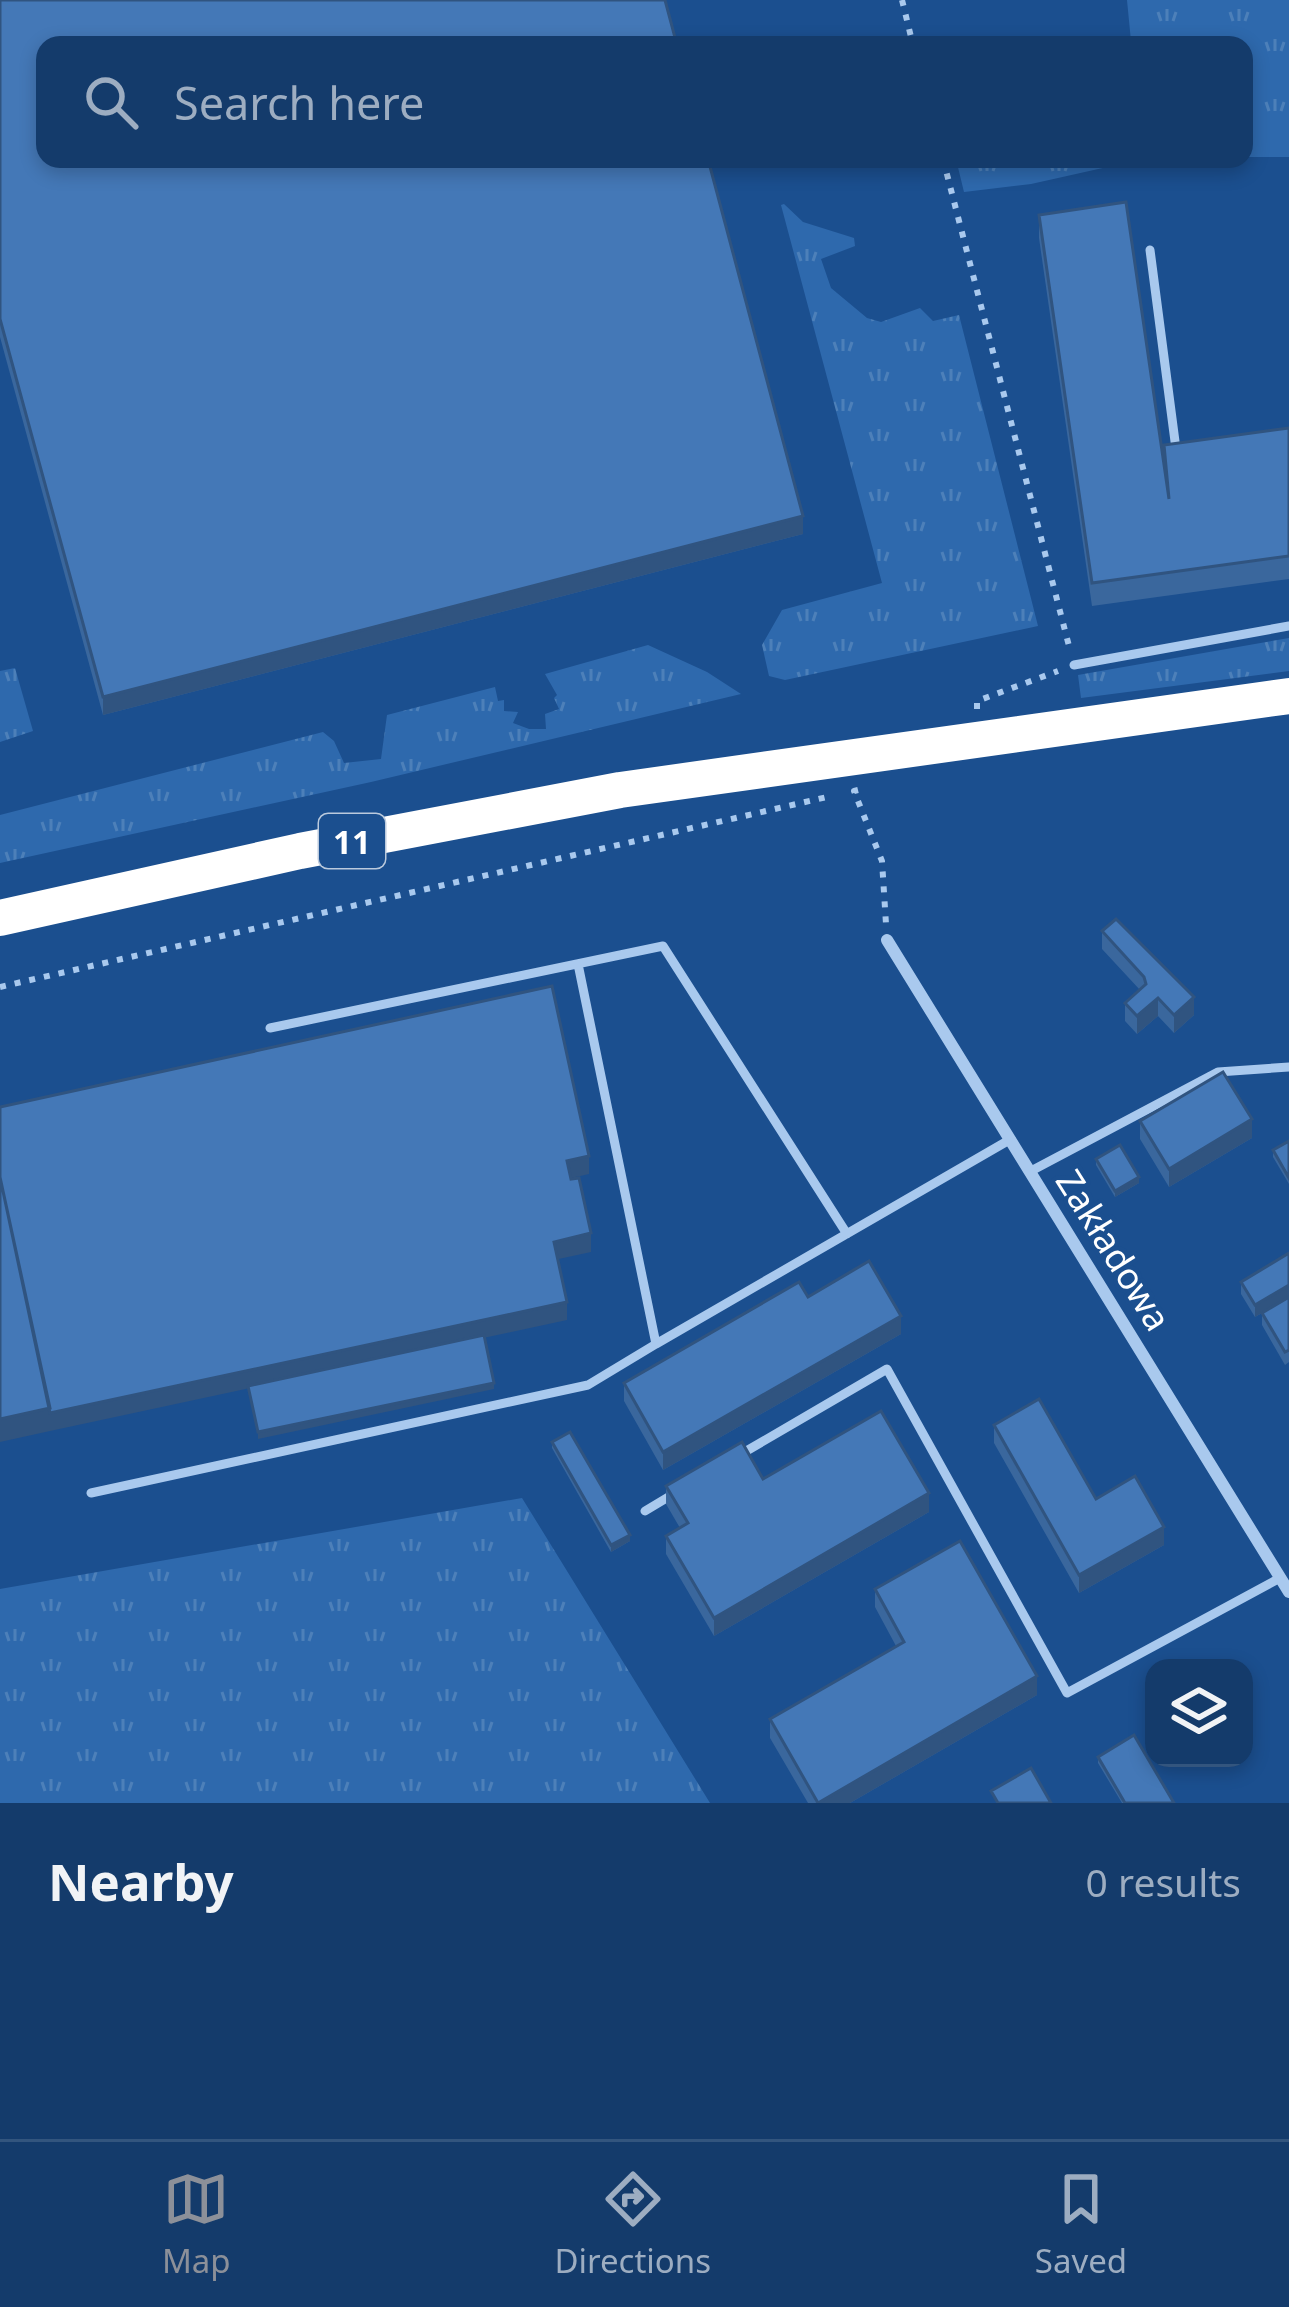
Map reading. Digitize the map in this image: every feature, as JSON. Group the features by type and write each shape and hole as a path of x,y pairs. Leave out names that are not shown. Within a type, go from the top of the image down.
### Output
{"highway":[{"name":"11","path":"0,918 300,851 620,790 1289,696"}],"street":[{"name":"Zakładowa","path":"886,940 1289,1592"}],"lane":[{"path":"1150,250 1176,449 1199,446"},
{"path":"1074,665 1289,626"},
{"path":"270,1028 663,946 848,1234"},
{"path":"578,964 656,1344"},
{"path":"1031,1171 1218,1072 1289,1067"},
{"path":"91,1493 588,1385 1011,1139"},
{"path":"726,1464 886,1370 1067,1693 1280,1578"},
{"path":"645,1511 686,1487"}],"path":[{"path":"902,0 911,36"},
{"path":"945,168 1074,665 977,701 979,738"},
{"path":"0,987 876,788"},
{"path":"854,791 882,861 886,940"}],"green space":[{"path":"1127,0 1289,0 1289,157 1253,157 1253,36 1131,36"},
{"path":"958,168 1103,168 1031,184 964,192"},
{"path":"784,204 803,222 854,238 855,246 821,259 831,288 867,318 881,322 920,308 933,321 959,315 1038,626 785,680 769,676 762,645 782,610 882,583"},
{"path":"1289,638 1289,671 1081,698 1078,675"},
{"path":"648,645 707,672 741,694 0,863 0,815 323,732 334,741 344,763 381,759 387,715 495,687 498,701 504,700 504,711 518,712 513,723 546,729 545,714 559,709 545,674"},
{"path":"15,668 33,731 0,742 0,671"},
{"path":"522,1498 710,1803 0,1803 0,1589"}],"building":[{"path":"0,0 665,0 675,36 36,36 36,168 710,168 803,516 103,697 0,319"},
{"path":"1126,202 1169,499 1164,445 1289,428 1289,556 1092,583 1039,215"},
{"path":"1116,919 1194,997 1174,1015 1158,998 1137,1016 1125,1003 1146,984 1102,931"},
{"path":"552,986 589,1156 567,1161 571,1179 579,1178 591,1233 554,1242 567,1302 50,1413 0,1177 0,1107"},
{"path":"1223,1072 1252,1119 1169,1169 1140,1121"},
{"path":"1289,1141 1289,1178 1273,1150"},
{"path":"1120,1145 1139,1177 1115,1191 1096,1159"},
{"path":"0,1177 50,1408 0,1419"},
{"path":"1289,1253 1289,1285 1255,1305 1241,1282"},
{"path":"869,1261 901,1316 663,1452 624,1383 799,1282 808,1297"},
{"path":"1289,1297 1289,1350 1285,1352 1262,1313"},
{"path":"484,1335 494,1383 258,1432 248,1386"},
{"path":"1039,1399 1096,1499 1135,1476 1164,1527 1079,1575 994,1425"},
{"path":"881,1411 929,1493 714,1618 666,1536 688,1523 666,1486 742,1442 763,1479"},
{"path":"570,1432 630,1535 611,1545 552,1442"},
{"path":"960,1541 1037,1676 818,1803 770,1719 904,1642 875,1589"},
{"path":"1134,1735 1145,1754 1145,1767 1153,1767 1174,1803 1125,1803 1098,1757"},
{"path":"1031,1768 1051,1803 998,1803 991,1791"}]}
